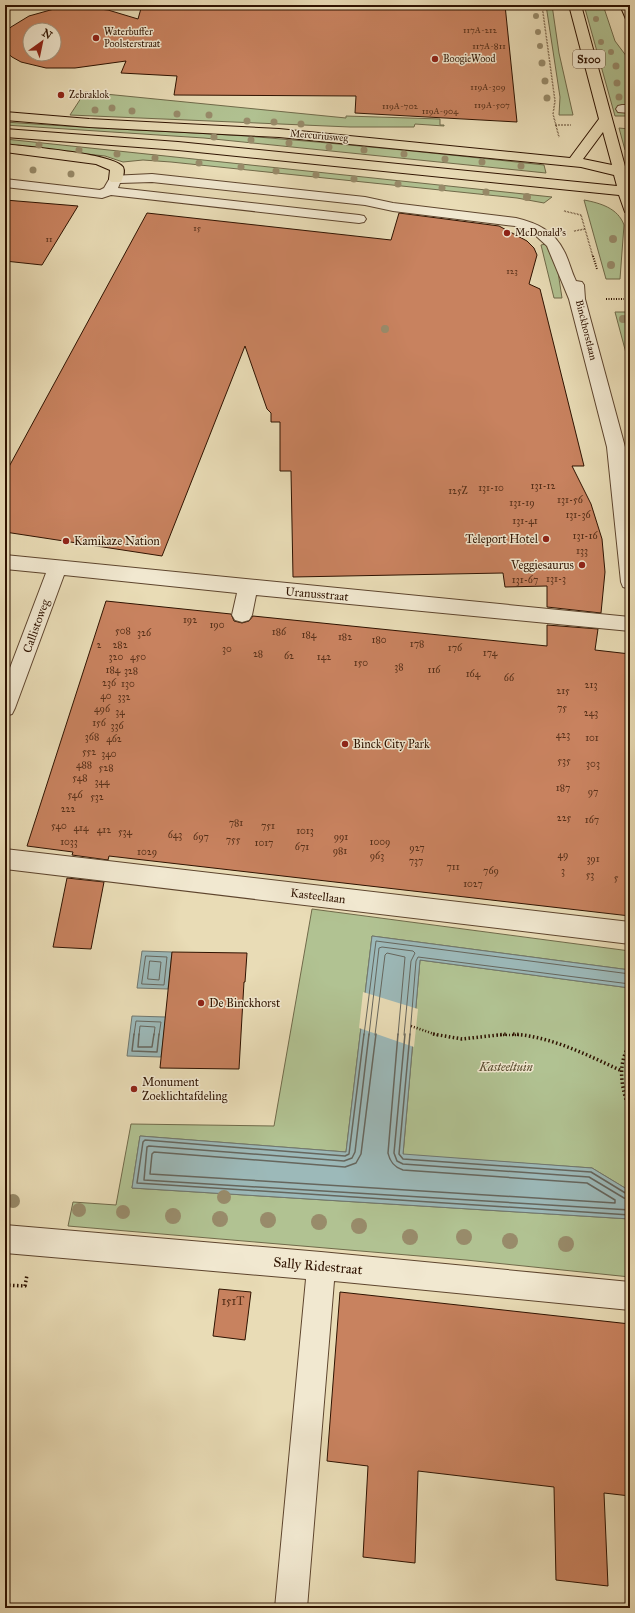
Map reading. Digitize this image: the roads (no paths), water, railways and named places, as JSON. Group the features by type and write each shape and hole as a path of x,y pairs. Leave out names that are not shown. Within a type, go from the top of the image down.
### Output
{"main road":[{"name":"S100","path":"574,5 606,120 599,152 625,174"},
{"path":"626,5 630,17"},
{"name":"Mercuriusweg","path":"5,116 89,123 279,133 432,147 596,165 625,174"},
{"path":"599,152 606,120"},
{"path":"5,133 178,146 527,183 628,190"},
{"path":"432,147 454,141 471,140 630,156"},
{"path":"5,148 99,160 117,169 116,179"},
{"path":"574,162 599,152"},
{"path":"625,174 630,209"}],"street":[{"path":"103,192 116,179 152,178 365,201 393,207 508,220 531,226 548,238 556,248 562,267 577,299"},
{"path":"5,183 359,219"},
{"path":"365,201 396,200 512,213 539,219 558,228"},
{"name":"Binckhorstlaan","path":"566,240 576,269 577,299 616,447 630,582"},
{"name":"Uranusstraat","path":"5,562 630,624"},
{"name":"Callistoweg","path":"5,708 58,567"},
{"path":"242,615 248,587"},
{"name":"Kasteellaan","path":"5,859 630,933"},
{"name":"Sally Ridestraat","path":"5,1239 321,1266 630,1296"},
{"path":"291,1608 321,1266"}],"water":[{"path":"372,936 630,970 630,988 420,960 403,1154 592,1168 630,1191 630,1219 132,1188 140,1136 346,1152"},
{"path":"142,951 172,952 168,989 137,988"},
{"path":"132,1016 166,1017 161,1057 127,1056"}],"place":[{"name":"Waterbuffer Poolsterstraat","path":"96,38"},
{"name":"BoogieWood","path":"435,59"},
{"name":"Zebraklok","path":"61,95"},
{"name":"McDonald's","path":"507,233"},
{"name":"Teleport Hotel","path":"546,539"},
{"name":"Kamikaze Nation","path":"66,541"},
{"name":"Veggiesaurus","path":"582,565"},
{"name":"Binck City Park","path":"345,744"},
{"name":"De Binckhorst","path":"201,1003"},
{"name":"Monument Zoeklichtafdeling","path":"134,1089"}],"park label":[{"name":"Kasteeltuin","path":"506,1067"}]}
